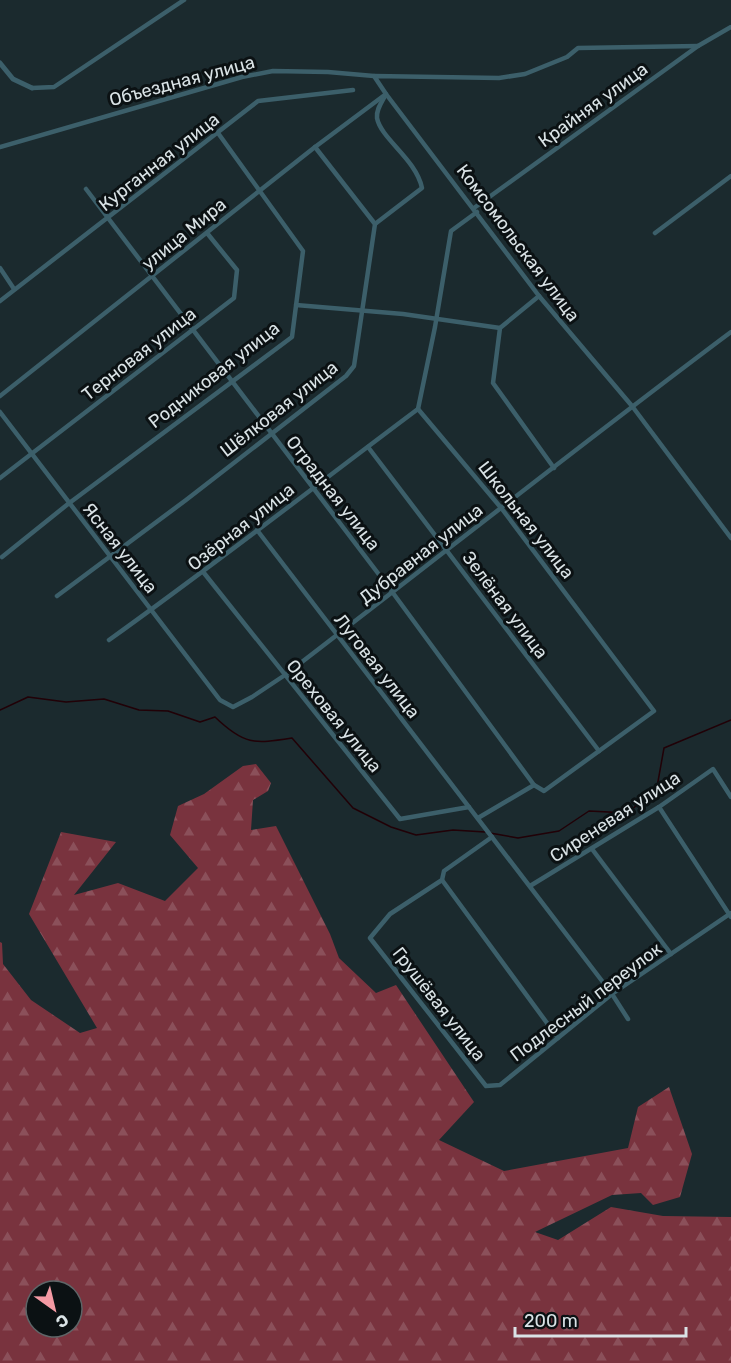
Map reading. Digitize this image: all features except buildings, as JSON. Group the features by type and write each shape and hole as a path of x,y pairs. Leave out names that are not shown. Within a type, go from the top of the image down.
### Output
{"street":[{"path":"0,63 13,79 32,88 54,87 184,0"},
{"name":"Крайняя улица","path":"475,210 698,46 731,27"},
{"name":"Объездная улица","path":"0,147 242,77 273,71 374,76 499,78 525,74 548,66 567,57 578,48 698,46"},
{"name":"Комсомольская улица","path":"374,76 539,296 632,406 731,538"},
{"name":"Курганная улица","path":"0,301 258,101 353,90"},
{"path":"315,147 375,224 422,188 420,178 411,163 380,125 376,116 386,94"},
{"name":"улица Мира","path":"0,396 315,147 386,94"},
{"name":"Родниковая улица","path":"2,557 68,504 292,337 303,251 218,133"},
{"path":"655,233 731,176"},
{"name":"Отрадная улица","path":"86,189 393,593 534,786"},
{"path":"418,409 451,231 475,210"},
{"name":"Шёлковая улица","path":"57,596 346,376 354,366 375,224"},
{"name":"Терновая улица","path":"0,478 234,298 237,270 207,233"},
{"path":"0,268 14,289"},
{"path":"539,296 500,328 493,383 554,468"},
{"path":"296,305 403,314 500,328"},
{"name":"Дубравная улица","path":"220,700 233,707 285,675 731,332"},
{"name":"Озёрная улица","path":"109,640 204,573 257,530 418,409"},
{"name":"Школьная улица","path":"418,409 502,508 654,711 599,751"},
{"name":"Ясная улица","path":"0,412 68,504 220,700"},
{"name":"Зелёная улица","path":"368,447 599,751"},
{"name":"Луговая улица","path":"257,530 492,837"},
{"name":"Ореховая улица","path":"204,573 400,819 470,807"},
{"path":"478,818 534,786 544,791 599,751"},
{"name":"Сиреневая улица","path":"530,886 658,807 713,769 731,797"},
{"path":"658,807 730,915"},
{"path":"558,1038 442,880 444,871 492,837 612,994 628,1019"},
{"path":"592,849 671,954"},
{"name":"Грушёвая улица","path":"442,880 390,914 370,938 486,1086"},
{"name":"Подлесный переулок","path":"486,1086 500,1085 612,994 730,915"}],"green space":[{"path":"256,764 271,783 268,791 253,800 251,830 276,826 330,934 339,958 376,993 396,985 474,1102 439,1140 504,1171 628,1148 638,1107 669,1087 692,1154 680,1197 653,1205 641,1193 612,1195 535,1232 558,1240 611,1207 663,1216 731,1217 731,1363 0,1363 0,942 2,943 3,964 31,1000 80,1033 97,1028 29,914 61,832 116,842 74,895 118,883 165,901 198,868 170,835 178,806 204,794 243,766"}],"waterway":[{"path":"0,710 28,697 66,702 104,699 139,710 168,711 200,722 215,717 242,738 259,741 292,738 353,808 391,827 416,835 453,830 485,832"},
{"path":"490,833 518,838 559,831 589,811 628,813 657,787 664,748 731,720"}]}
